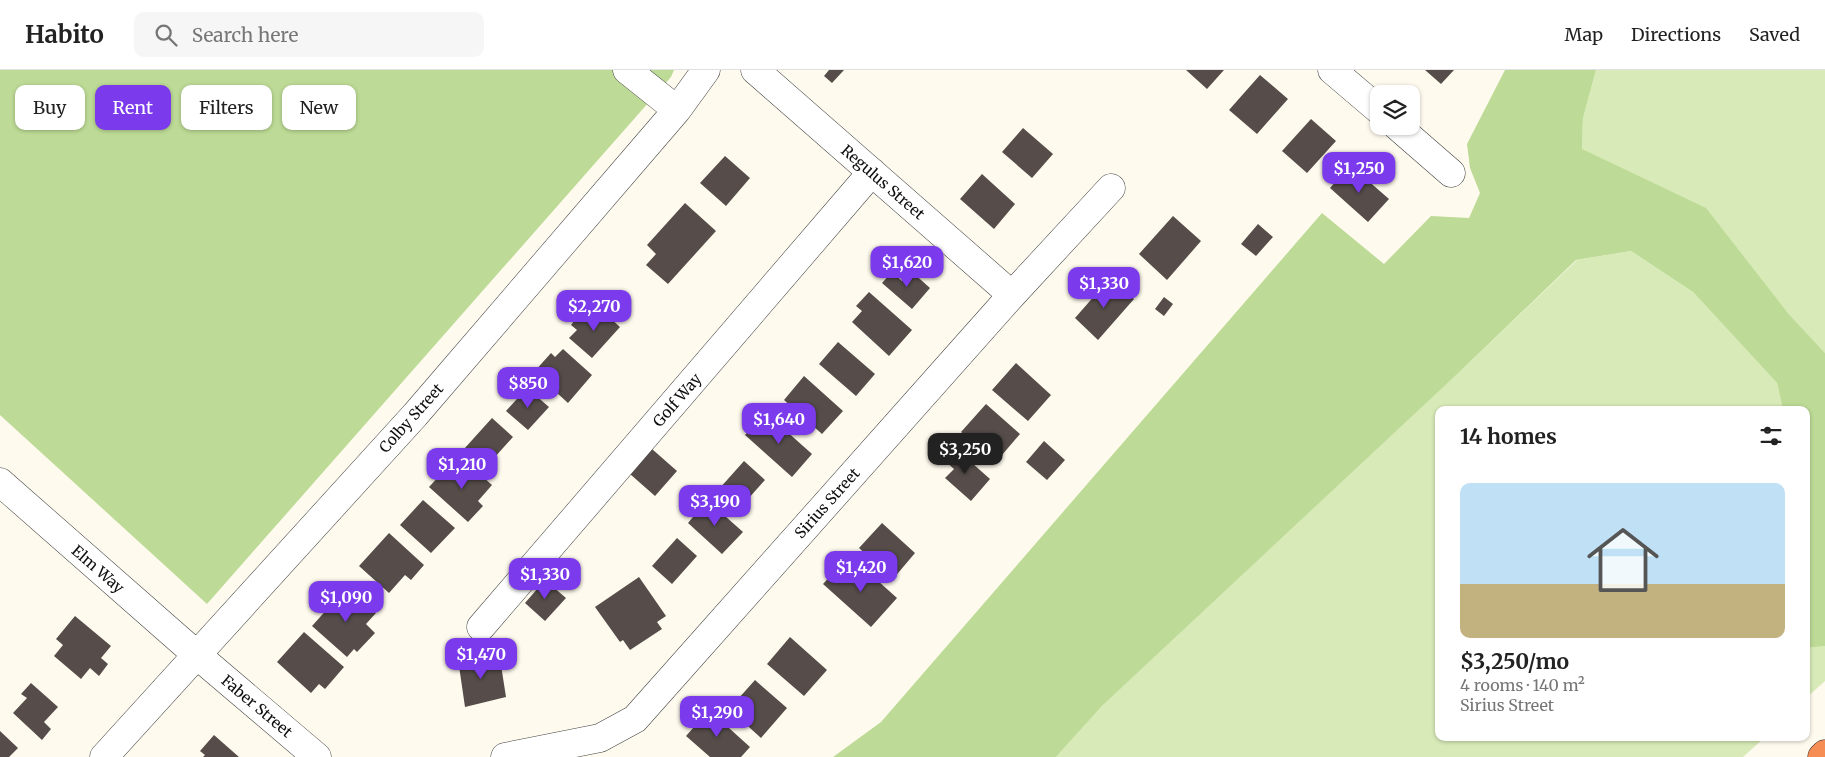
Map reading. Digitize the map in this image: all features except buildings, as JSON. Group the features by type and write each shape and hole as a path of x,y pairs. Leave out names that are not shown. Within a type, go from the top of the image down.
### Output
{"highway":[{"path":"1822,757 1825,754"}],"street":[{"path":"627,70 677,110"},
{"name":"Colby Street","path":"104,757 415,414 677,110 706,70"},
{"name":"Regulus Street","path":"755,70 1012,295"},
{"path":"1332,70 1370,102"},
{"path":"1408,135 1451,173"},
{"name":"Golf Way","path":"481,627 872,172"},
{"name":"Sirius Street","path":"506,757 600,738 635,719 1012,295 1111,188"},
{"name":"Elm Way","path":"0,482 196,655"},
{"name":"Faber Street","path":"196,655 316,757"}],"green space":[{"path":"0,70 674,70 671,77 207,604 0,415"},
{"path":"1505,70 1596,70 1583,118 1582,149 1706,208 1787,312 1825,353 1825,646 1810,648 1810,406 1782,406 1777,383 1693,292 1631,251 1576,260 1451,380 1102,706 1056,757 833,757 881,722 1322,213 1384,264 1431,216 1469,218 1480,193 1470,168 1467,144"},
{"path":"1596,70 1825,70 1825,353 1787,312 1582,149 1583,118"},
{"path":"1631,251 1693,292 1777,383 1782,406 1435,406 1435,741 1761,741 1743,757 1056,757 1102,706 1577,260"},
{"path":"1825,646 1825,681 1810,694 1810,648"}]}
